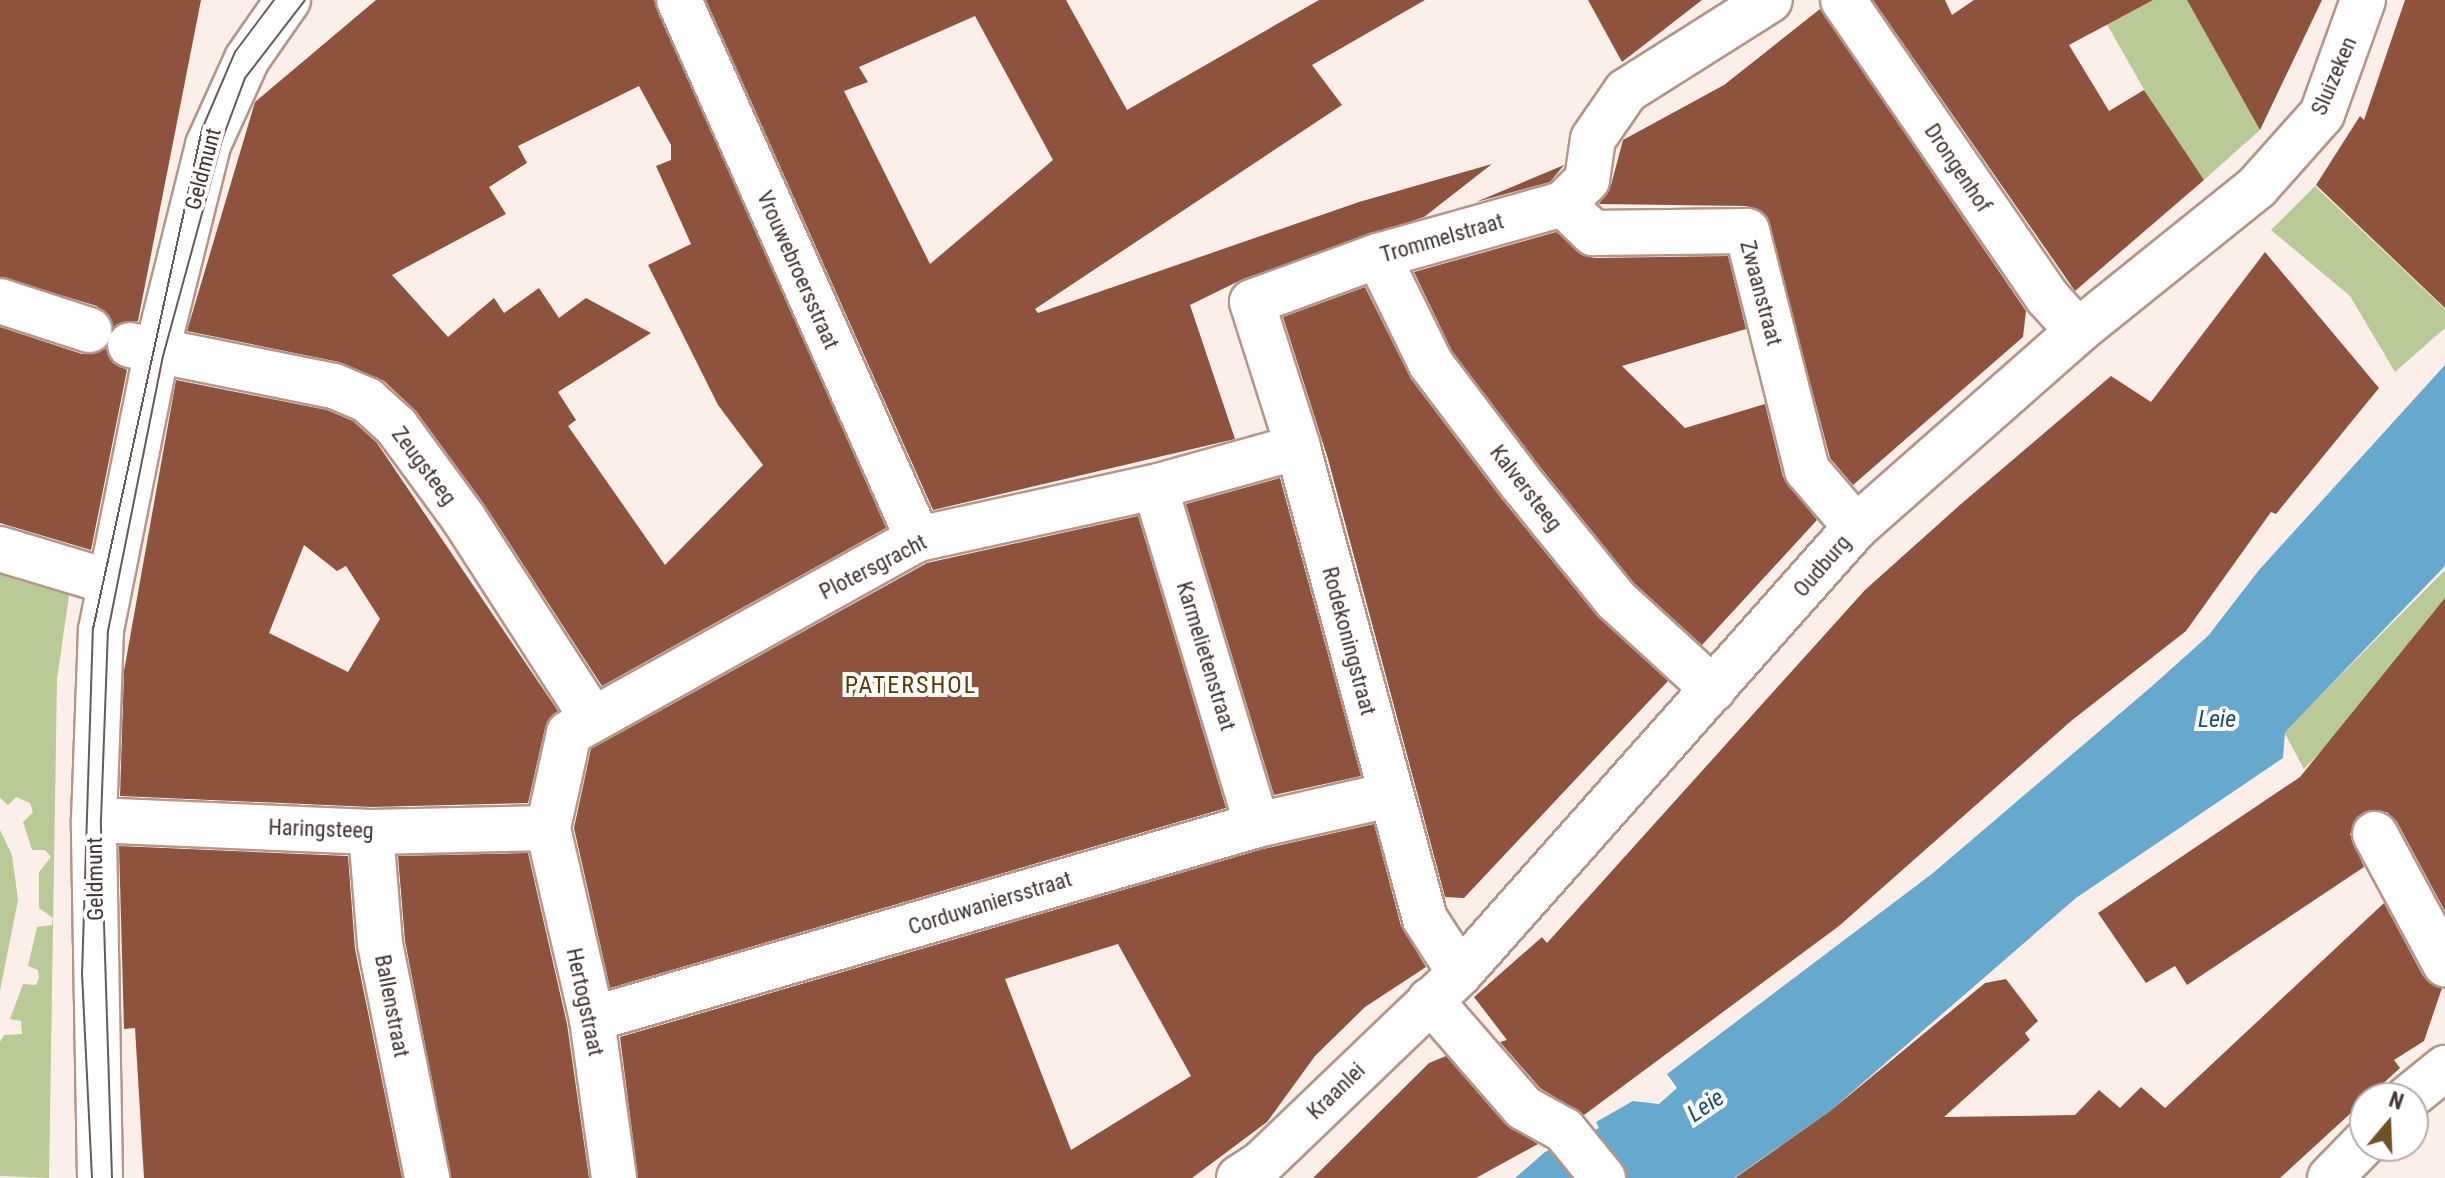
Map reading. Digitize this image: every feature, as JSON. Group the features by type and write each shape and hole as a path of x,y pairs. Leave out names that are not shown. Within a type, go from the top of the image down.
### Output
{"street":[{"name":"Geldmunt","path":"100,1178 94,820 101,630 143,349 219,109 288,0"},
{"name":"Vrouwebroersstraat","path":"679,0 918,539"},
{"path":"1563,204 1587,180 1593,139 1626,91 1770,0"},
{"name":"Drongenhof","path":"1843,0 2047,297 2078,331"},
{"name":"Sluizeken","path":"2262,181 2322,114 2363,0"},
{"name":"Oudburg","path":"1445,987 1856,527 2078,331 2262,181"},
{"name":"Trommelstraat","path":"1252,302 1378,256 1563,204"},
{"name":"Zwaanstraat","path":"1563,204 1593,233 1747,231 1807,470 1856,527"},
{"name":"Kalversteeg","path":"1378,256 1431,364 1521,483 1616,600 1713,689"},
{"path":"0,301 89,330"},
{"name":"Rodekoningstraat","path":"1252,302 1298,447 1389,795 1445,987 1524,1108 1569,1135 1603,1178"},
{"name":"Zeugsteeg","path":"143,349 334,386 367,400 396,426 464,519 593,719"},
{"name":"Plotersgracht","path":"548,828 569,733 918,539 1155,487 1298,447"},
{"name":"Karmelietenstraat","path":"1155,487 1257,825"},
{"path":"0,549 109,582"},
{"name":"Corduwaniersstraat","path":"592,1019 1257,825 1389,795"},
{"name":"Haringsteeg","path":"94,820 371,832 548,828"},
{"name":"Hertogstraat","path":"548,828 592,1019 614,1178"},
{"name":"Ballenstraat","path":"371,832 380,944 427,1178"},
{"path":"2375,834 2445,964"},
{"name":"Kraanlei","path":"1239,1178 1445,987"},
{"path":"2330,1178 2349,1158"}],"green space":[{"path":"2093,0 2188,0 2260,130 2204,180 2178,149"},
{"path":"2315,186 2445,309 2445,328 2395,372 2350,296 2271,230"},
{"path":"0,560 46,572 69,596 57,679 49,1178 0,1176 0,1042 4,1035 22,1034 21,1021 10,1019 23,984 36,985 39,978 38,970 28,966 37,927 52,925 53,918 39,908 39,872 51,857 45,850 32,850 23,822 33,812 30,803 16,797 8,805 0,798"},
{"path":"2445,570 2445,621 2304,769 2284,732"},
{"path":"0,830 12,855 18,900 0,991"}],"water":[{"name":"Leie","path":"2445,365 2445,566 2285,732 2283,758 2076,898 1829,1112 1734,1178 1515,1178 1545,1152 1599,1128 1596,1122 1633,1101 1659,1104 1677,1088 1667,1074 1933,873 2151,687 2208,636 2259,570"}],"building":[{"path":"0,0 201,0 138,321 113,327 97,306 0,277"},
{"path":"376,0 654,0 886,528 602,686 484,504 416,411 384,381 339,362 187,331 255,102","holes":["639,86 671,145 671,160 656,166 691,244 648,265 718,405 763,465 665,565 568,426 576,420 558,392 651,333 586,298 559,318 539,288 504,313 494,298 448,337 392,275 506,214 489,187 527,163 518,146"]},
{"path":"706,0 1066,0 1127,110 1319,0 1425,0 1312,65 1342,105 1035,309 1038,313 1359,202 1492,164 1424,217 1243,279 1190,305 1235,439 933,510","holes":["975,16 1053,160 930,264 844,91 868,82 859,67"]},
{"path":"1588,0 1702,0 1622,62"},
{"path":"1873,0 1945,0 1952,15 1974,0 2153,0 2069,45 2109,111 2144,90 2204,180 2075,291"},
{"path":"2187,0 2322,0 2260,130"},
{"path":"2405,0 2445,0 2445,308 2316,185 2360,116 2364,120"},
{"path":"1820,9 2026,311 2023,337 1853,485 1830,458 1766,215 1747,206 1599,204 1611,185 1623,140 1724,85"},
{"path":"1564,165 1550,182 1476,202"},
{"path":"1556,232 1593,258 1728,256 1746,329 1622,366 1685,428 1765,404 1783,477 1817,520 1702,645 1634,583 1541,468 1452,351 1414,272"},
{"path":"2265,252 2379,388 2276,514 2271,512 2186,631 2071,721 1839,926 1584,1115 1540,1088 1500,1042 1507,1040 1474,997 1542,937 1547,943 1865,590 1961,504 2111,376 2151,402"},
{"path":"1365,287 1411,379 1501,498 1597,616 1668,681 1464,898 1445,897 1328,459 1283,317"},
{"path":"0,327 82,354 106,348 113,363 127,370 91,550 0,523"},
{"path":"176,380 327,410 353,421 377,443 558,711 545,728 528,803 371,807 120,796 124,671","holes":["304,545 337,571 346,566 380,619 348,672 269,633"]},
{"path":"1280,478 1361,776 1274,795 1186,504"},
{"path":"1138,516 1226,808 610,988 574,828 591,749 927,563"},
{"path":"2445,598 2445,911 2397,822 2387,812 2364,812 2350,834 2364,867 2187,985 2175,966 2146,983 2098,913 2300,777"},
{"path":"1374,824 1401,926 1426,967 1365,1007 1315,1056 1267,1122 1192,1178 638,1178 620,1037 1263,849","holes":["1118,944 1191,1076 1071,1150 1005,979"]},
{"path":"119,846 348,856 355,949 402,1178 144,1178 135,1028 124,1029"},
{"path":"528,853 567,1024 589,1178 451,1178 405,941 398,856"},
{"path":"2384,903 2423,976 2442,988 2424,1041 2394,1060 2400,1068 2385,1082 2349,1082 2349,1115 2280,1178 1735,1178 1829,1112 1985,983 2006,979 2038,1021 2025,1033 2030,1040 1944,1117 2075,1115 2099,1090 2120,1108 2141,1087 2165,1108"},
{"path":"1446,1056 1505,1124 1538,1144 1476,1178 1313,1178 1429,1063"}],"tram line":[{"path":"92,1178 82,975 93,629 202,129 235,52 274,0"},
{"path":"112,1178 101,820 108,631 163,356 222,140 245,78 305,0"}],"district":[{"name":"PATERSHOL","path":"911,686"}]}
